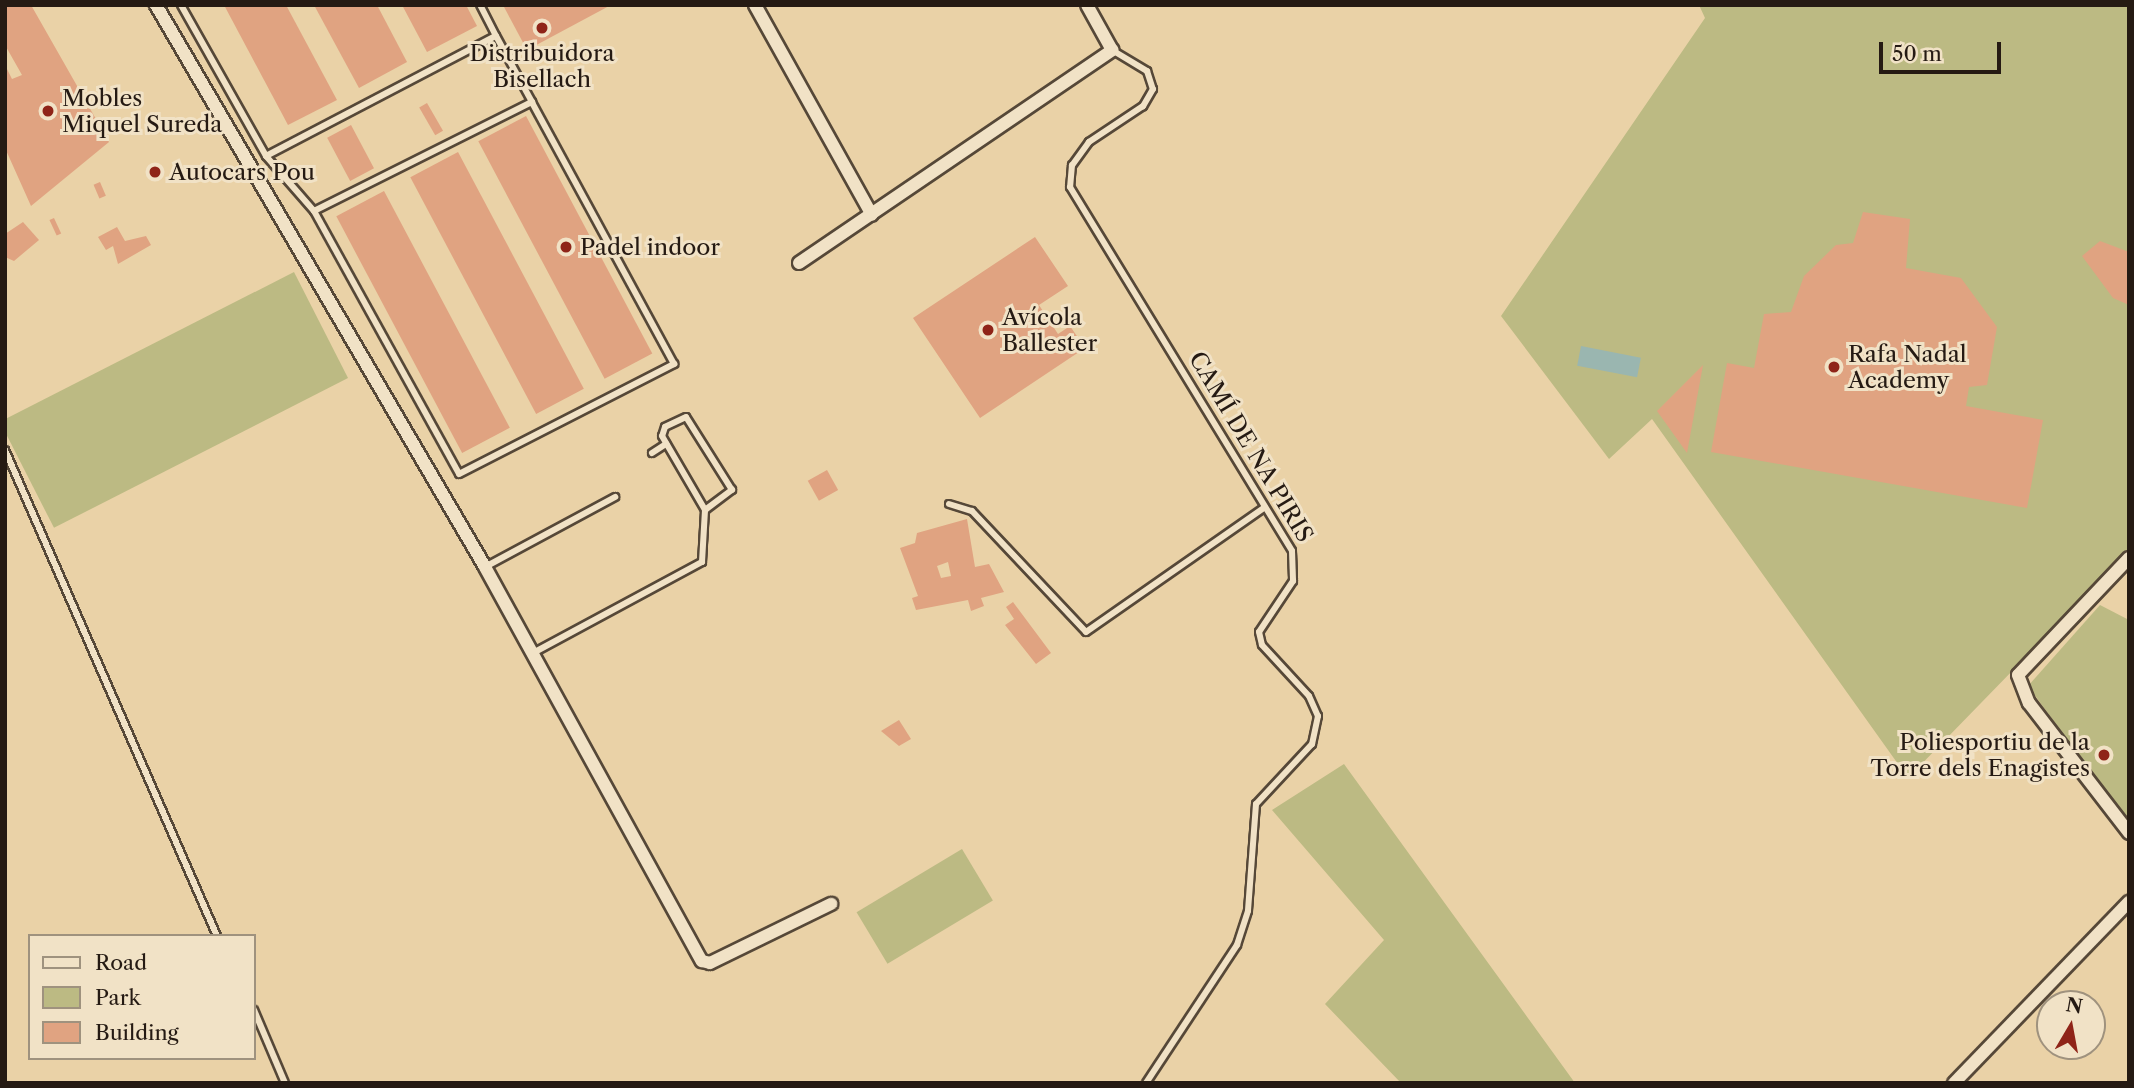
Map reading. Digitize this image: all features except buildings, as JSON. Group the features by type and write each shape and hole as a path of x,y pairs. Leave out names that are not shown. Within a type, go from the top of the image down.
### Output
{"street":[{"path":"156,5 485,567 702,961 710,963 831,904"},
{"path":"755,5 872,215"},
{"name":"CAMÍ DE NA PIRIS","path":"1087,5 1112,50"},
{"path":"799,263 1112,50"},
{"path":"2129,558 2018,675 2029,703 2129,833"},
{"path":"1954,1083 2129,902"}],"lane":[{"path":"181,5 266,156 314,211 459,474 674,364 480,5"},
{"path":"266,156 496,36"},
{"name":"CAMÍ DE NA PIRIS","path":"1112,50 1147,71 1153,89 1143,106 1089,142 1072,165 1070,187 1289,544 1295,570 1288,590 1260,622 1262,645 1309,696 1318,732 1256,804 1248,911 1237,945 1146,1083"},
{"path":"314,211 532,102"},
{"path":"532,654 702,562 705,510 666,444 665,427 692,420 732,490 705,510"},
{"path":"652,453 666,444"},
{"path":"5,450 216,934"},
{"path":"485,567 615,497"},
{"path":"949,504 972,511 1086,632 1265,507"},
{"path":"256,1015 285,1083"}],"green space":[{"name":"Rafa Nadal Academy","path":"1699,5 2129,5 2129,551 1908,778 1652,419 1609,459 1501,316 1705,18"},
{"path":"294,272 348,378 54,528 5,432 5,419"},
{"name":"Poliesportiu de la Torre dels Enagistes","path":"2100,605 2129,620 2129,824 2028,686"},
{"path":"1344,764 1575,1083 1401,1083 1325,1004 1384,940 1272,810"},
{"path":"962,849 993,900 887,964 857,912"}],"water":[{"path":"1581,346 1641,358 1637,377 1577,366"}],"place":[{"name":"Distribuidora Bisellach","path":"542,28"},
{"name":"Mobles Miquel Sureda","path":"48,111"},
{"name":"Autocars Pou","path":"155,172"},
{"name":"Padel indoor","path":"566,247"},
{"name":"Avícola Ballester","path":"988,330"},
{"name":"Rafa Nadal Academy","path":"1834,367"},
{"name":"Poliesportiu de la Torre dels Enagistes","path":"2104,755"}]}
